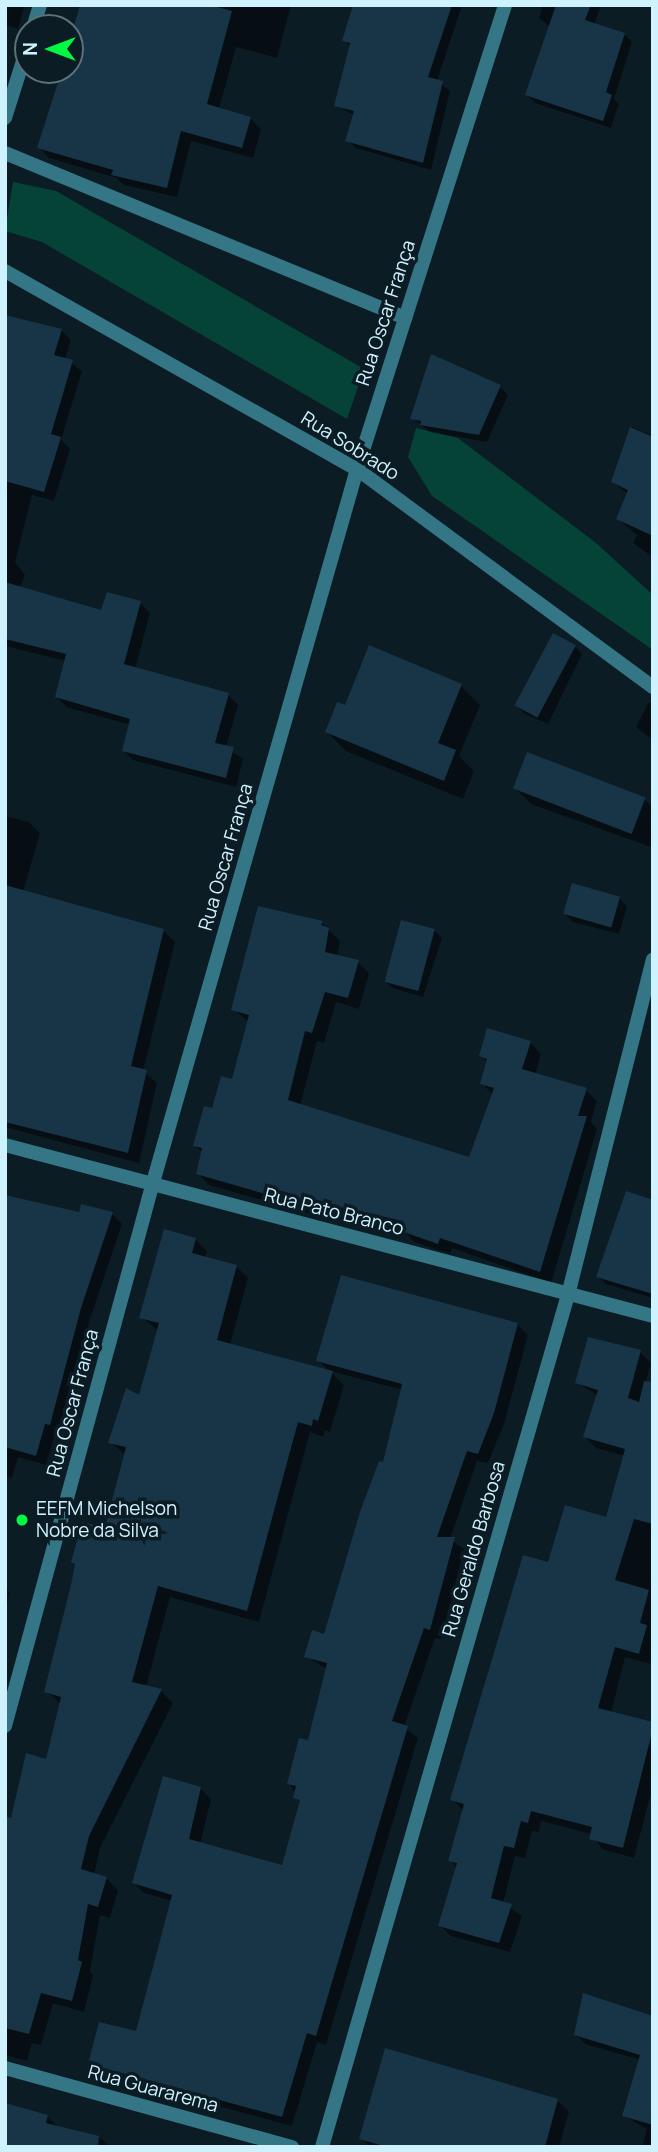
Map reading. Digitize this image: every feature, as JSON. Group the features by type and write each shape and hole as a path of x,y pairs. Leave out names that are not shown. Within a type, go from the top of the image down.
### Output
{"street":[{"name":"Rua Oscar França","path":"5,1726 152,1186 357,469 505,5"},
{"path":"5,118 16,84"},
{"path":"5,153 405,318"},
{"name":"Rua Sobrado","path":"5,271 357,469 653,687"},
{"name":"Rua Geraldo Barbosa","path":"321,2147 569,1291 653,959"},
{"name":"Rua Pato Branco","path":"5,1145 152,1186 569,1291 653,1316"},
{"name":"Rua Guararema","path":"5,2068 292,2147"}],"shaded area":[{"path":"13,182 56,191 364,369 347,419 42,242 5,231"},
{"path":"416,428 458,438 596,543 653,595 653,650 432,496 408,457"}],"building":[{"path":"80,5 210,5 232,11 207,104 251,117 242,148 181,131 167,188 111,175 113,170 37,148 58,84 84,84 84,14 77,14"},
{"path":"353,5 452,5 428,77 443,81 423,163 345,141 354,111 334,106 350,43 342,41"},
{"path":"556,5 591,5 585,20 625,33 606,92 612,95 603,121 525,95"},
{"path":"5,315 62,329 54,355 73,360 51,434 61,437 44,492 5,481"},
{"path":"431,354 501,385 479,435 420,425 421,421 410,419"},
{"path":"630,427 651,436 653,432 653,536 616,519 628,490 611,482"},
{"path":"5,582 101,610 107,592 141,601 124,664 229,693 215,743 234,747 226,778 122,751 130,719 55,697 66,654 5,639"},
{"path":"553,633 576,645 537,718 515,705"},
{"path":"369,645 462,684 438,743 456,750 444,781 325,732 337,702 345,705"},
{"path":"527,752 646,798 632,834 513,788"},
{"path":"572,883 620,897 611,928 563,914"},
{"path":"5,885 164,929 131,1066 147,1070 128,1153 5,1122"},
{"path":"258,906 323,921 321,925 329,928 325,952 359,960 348,998 325,992 312,1033 305,1031 288,1100 469,1157 494,1088 480,1084 487,1059 479,1056 487,1028 531,1041 522,1069 587,1088 578,1116 587,1116 540,1272 440,1238 438,1244 401,1231 403,1221 325,1204 324,1211 196,1174 202,1148 193,1146 204,1106 212,1108 221,1076 232,1079 249,1015 231,1010"},
{"path":"401,920 435,929 418,991 384,982"},
{"path":"626,1191 653,1200 653,1294 596,1277"},
{"path":"5,1195 79,1212 81,1204 113,1212 81,1308 50,1425 45,1424 36,1456 5,1447"},
{"path":"164,1229 196,1238 192,1253 237,1265 217,1340 333,1371 318,1421 313,1419 312,1426 298,1422 247,1611 158,1586 132,1682 162,1689 89,1836 81,1869 107,1877 98,1907 88,1904 78,1960 82,1962 72,2001 41,1993 29,2034 5,2028 5,1816 11,1818 26,1753 46,1759 61,1697 44,1692 71,1585 75,1564 71,1562 82,1522 105,1527 126,1447 108,1443 126,1388 139,1395 159,1323 139,1318"},
{"path":"341,1275 518,1323 494,1413 478,1454 467,1451 437,1537 455,1537 430,1630 424,1628 392,1721 408,1726 316,2036 307,2033 282,2117 88,2064 99,2022 136,2031 172,1895 132,1883 163,1776 201,1787 189,1839 282,1865 300,1800 293,1798 296,1786 287,1784 299,1738 308,1740 327,1663 304,1657 312,1630 324,1634 360,1512 379,1461 383,1462 402,1384 316,1361"},
{"path":"588,1337 641,1350 628,1398 639,1402 644,1381 653,1382 653,1524 634,1519 615,1580 649,1590 640,1623 647,1625 639,1654 615,1647 598,1708 653,1722 653,1728 623,1848 589,1839 592,1827 531,1811 528,1823 521,1821 514,1848 504,1846 491,1898 512,1904 499,1943 438,1926 457,1863 448,1861 464,1804 450,1800 523,1555 548,1562 565,1505 606,1517 625,1449 583,1437 598,1390 575,1383"},
{"path":"583,1993 653,2016 653,2125 622,2116 640,2055 574,2035"},
{"path":"385,2048 558,2099 545,2147 387,2147 359,2139"},
{"path":"5,2103 48,2115 46,2123 99,2136 98,2147 5,2147"}],"place":[{"name":"EEFM Michelson Nobre da Silva","path":"22,1520"}]}
